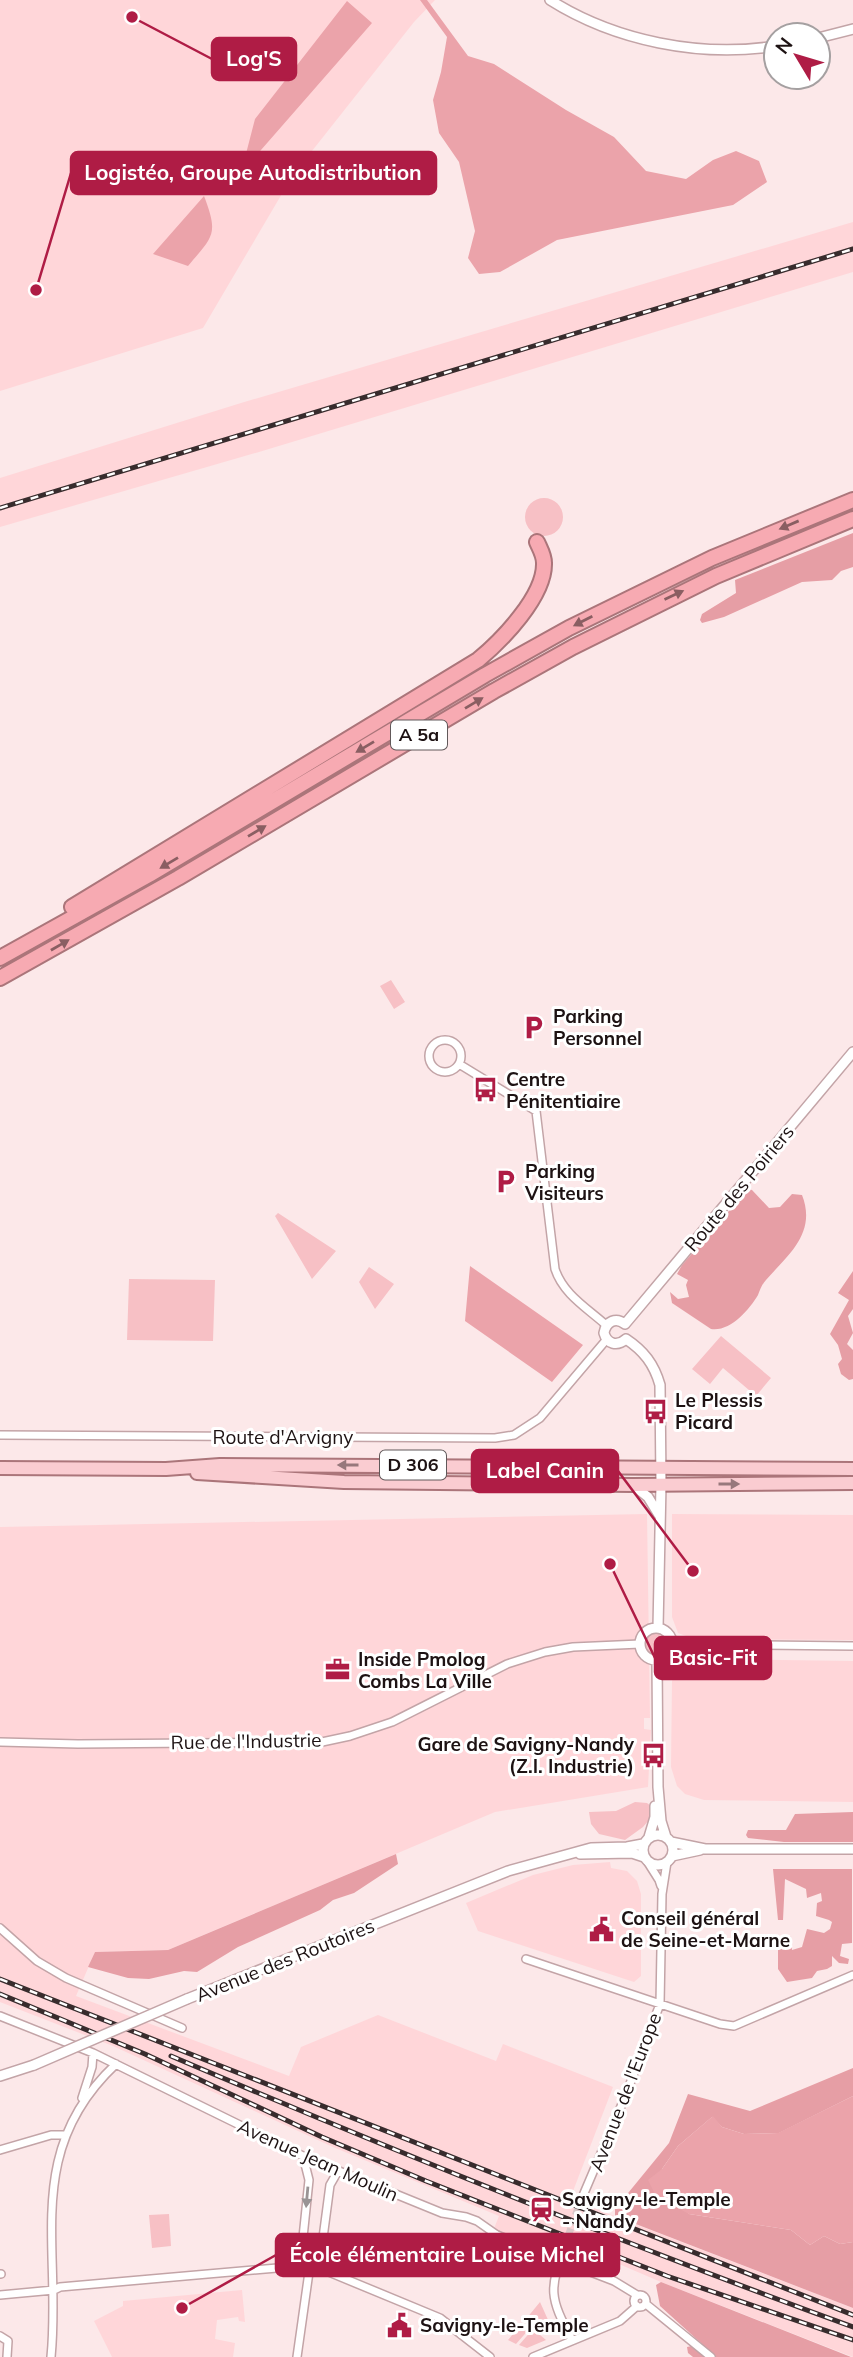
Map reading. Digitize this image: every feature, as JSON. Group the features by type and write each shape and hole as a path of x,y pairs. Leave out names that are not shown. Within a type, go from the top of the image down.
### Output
{"highway":[{"name":"A 5a","path":"0,958 149,875 569,628 712,558 853,500"},
{"name":"A 5a","path":"0,978 178,878 573,647 716,576 853,519"},
{"path":"15,950 51,920 478,660 508,631 533,595 544,565 537,542"}],"main road":[{"name":"D 306","path":"166,1469 220,1465 853,1469"},
{"name":"D 306","path":"0,1468 166,1469 344,1482 633,1485 853,1483"}],"street":[{"path":"551,0 609,28 665,44 730,50 762,47"},
{"path":"832,34 853,29"},
{"path":"440,1041 451,1041 461,1053 459,1064 452,1070 439,1070 431,1063 432,1048 440,1041"},
{"name":"Route des Poiriers","path":"625,1324 853,1052"},
{"path":"459,1064 536,1111 555,1269 559,1282 606,1325"},
{"path":"616,1320 625,1324 628,1332 626,1339 617,1344 607,1339 604,1333 606,1325 616,1320"},
{"name":"Route d'Arvigny","path":"0,1435 495,1438 514,1435 540,1418 607,1339"},
{"path":"626,1339 646,1355 656,1370 660,1385 658,1628"},
{"path":"633,1485 648,1497 660,1515"},
{"path":"658,1628 667,1633 672,1644 668,1655 657,1660 645,1656 640,1644 647,1631 658,1628"},
{"name":"Rue de l'Industrie","path":"0,1742 322,1742 393,1722 507,1664 545,1652 573,1647 640,1644"},
{"path":"672,1644 853,1646"},
{"path":"657,1660 658,1787 661,1821 669,1839 669,1859"},
{"path":"658,1787 655,1817 646,1840 645,1859 658,1865 669,1859 705,1849"},
{"path":"646,1840 658,1834 705,1849 853,1849"},
{"name":"Avenue des Routoires","path":"0,2077 508,1871 591,1847 626,1847 646,1840"},
{"name":"Avenue des Routoires","path":"574,1853 632,1853 645,1859"},
{"name":"Avenue de l'Europe","path":"645,1859 659,1880 662,1894"},
{"name":"Avenue de l'Europe","path":"579,2204 625,2097 660,2004 662,1894 669,1859"},
{"path":"0,1928 37,1961 65,1978 182,2028"},
{"path":"526,1959 720,2024 734,2025 853,1975"},
{"name":"Avenue Jean Moulin","path":"0,2016 93,2053 307,2158 442,2213 466,2217 497,2235 614,2281 637,2295"},
{"path":"51,2357 54,2290 51,2208 57,2164 81,2102 92,2067 93,2053"},
{"path":"81,2102 116,2064"},
{"path":"0,2150 51,2135 66,2135"},
{"path":"300,2266 309,2180 305,2164 307,2158"},
{"path":"0,2295 54,2290 60,2287 300,2266 313,2272 319,2268 330,2185 338,2171"},
{"path":"565,2245 553,2283 553,2298 572,2340"},
{"path":"319,2268 440,2318 490,2357"},
{"path":"297,2357 309,2272"},
{"path":"637,2306 634,2301 637,2295 641,2294 645,2297 646,2304 711,2357"},
{"path":"533,2357 620,2321 637,2306 646,2304"},
{"path":"0,2336 8,2341 7,2357"}],"shaded area":[{"path":"0,0 435,0 414,22 293,175 203,328 0,391"},
{"path":"420,0 427,0 468,56 494,64 614,137 646,171 686,179 713,160 736,151 759,161 767,182 733,205 557,240 500,272 479,274 468,258 475,231 459,162 439,133 433,100 447,37"},
{"path":"347,1 372,23 241,173 255,119"},
{"path":"204,196 211,219 211,234 188,266 153,254"},
{"path":"853,222 853,272 259,452 0,527 0,478 241,403"},
{"path":"544,498 557,504 563,517 557,530 544,536 531,530 525,517 531,504"},
{"path":"853,533 853,567 841,571 832,580 802,582 724,617 702,623 700,620 702,614 736,593 735,580"},
{"path":"391,980 405,1002 394,1009 380,986"},
{"path":"748,1189 769,1208 780,1207 792,1194 802,1195 806,1221 798,1242 761,1287 750,1307 732,1324 711,1329 672,1303 670,1292 678,1299 689,1297 686,1285 688,1280 677,1274"},
{"path":"278,1213 336,1251 312,1279 275,1216"},
{"path":"470,1266 583,1345 552,1382 465,1321"},
{"path":"369,1267 394,1284 375,1309 359,1282"},
{"path":"853,1271 853,1309 848,1316 853,1333 847,1344 853,1350 853,1379 849,1380 841,1374 838,1364 842,1359 838,1345 830,1334 849,1300 838,1293"},
{"path":"129,1279 215,1280 213,1341 127,1340"},
{"path":"721,1336 771,1378 756,1396 723,1368 710,1384 692,1369"},
{"path":"647,1514 650,1718 644,1718 644,1729 651,1730 648,1787 495,1812 168,1950 95,1952 76,1996 289,2076 301,2047 378,2015 496,2061 503,2044 613,2087 570,2199 853,2308 853,2357 661,2282 556,2237 545,2261 538,2259 534,2269 523,2265 527,2254 491,2236 499,2216 333,2147 113,2046 0,2002 0,1527"},
{"path":"672,1514 853,1515 853,1640 694,1639 678,1633 672,1617"},
{"path":"656,1631 667,1638 668,1643 661,1654 656,1655 645,1648 644,1643 651,1632"},
{"path":"694,1659 853,1661 853,1802 704,1800 685,1794 677,1786 671,1767 672,1681 679,1665"},
{"path":"635,1802 651,1806 649,1820 625,1840 599,1834 591,1824 589,1812 616,1811"},
{"path":"853,1812 853,1842 784,1842 748,1838 746,1835 748,1830 786,1830 795,1814"},
{"path":"396,1854 398,1864 354,1893 333,1900 320,1910 238,1947 197,1972 184,1971 149,1979 128,1978 88,1967 95,1952 168,1950"},
{"path":"610,1862 611,1868 627,1871 637,1881 641,1894 641,1976 634,1982 478,1931 466,1903 533,1875 573,1865"},
{"path":"773,1869 852,1869 852,1943 842,1944 840,1956 849,1959 848,1964 839,1963 832,1956 832,1966 817,1971 812,1978 787,1982 778,1969 778,1941 783,1936 791,1936 792,1950 802,1947 807,1929 824,1933 830,1929 832,1922 816,1916 817,1903 822,1901 821,1893 807,1898 806,1889 785,1879 783,1920 778,1920"},
{"path":"853,2068 853,2096 779,2133 744,2134 722,2127 712,2117 678,2146 662,2169 689,2214 791,2230 810,2245 824,2236 840,2244 853,2242 853,2308 615,2216 615,2209 669,2143 688,2094 750,2111"},
{"path":"853,2096 853,2242 840,2244 824,2236 810,2245 791,2230 689,2214 656,2196 648,2180 662,2169 678,2146 713,2116 722,2127 744,2134 778,2133"},
{"path":"169,2214 171,2246 152,2248 149,2215"},
{"path":"661,2282 851,2357 693,2357 688,2353 687,2347 702,2344 660,2306 656,2285"},
{"path":"242,2290 245,2322 239,2321 238,2317 217,2320 215,2339 235,2343 233,2357 112,2357 94,2321 123,2306 123,2301"},
{"path":"540,2302 549,2322 536,2327 526,2319"},
{"path":"524,2321 531,2327 516,2344 508,2340"},
{"path":"533,2329 546,2340 527,2348 519,2345"}],"tunnel":[{"path":"565,2245 579,2205"}],"railway":[{"path":"0,508 853,249"},
{"path":"0,1979 853,2315"},
{"path":"0,1994 145,2054 322,2137 426,2181 667,2276 853,2340"},
{"path":"171,2056 510,2196 853,2327"}],"place":[{"name":"Log'S","path":"132,17"},
{"name":"Logistéo, Groupe Autodistribution","path":"36,290"},
{"name":"Parking Personnel","path":"533,1027"},
{"name":"Centre Pénitentiaire","path":"486,1090"},
{"name":"Parking Visiteurs","path":"505,1182"},
{"name":"Le Plessis Picard","path":"655,1411"},
{"name":"Basic-Fit","path":"610,1564"},
{"name":"Label Canin","path":"693,1571"},
{"name":"Inside Pmolog Combs La Ville","path":"338,1670"},
{"name":"Gare de Savigny-Nandy (Z.I. Industrie)","path":"654,1755"},
{"name":"Conseil général de Seine-et-Marne","path":"601,1929"},
{"name":"Savigny-le-Temple - Nandy","path":"542,2210"},
{"name":"École élémentaire Louise Michel","path":"182,2308"},
{"name":"Savigny-le-Temple","path":"400,2325"}]}
